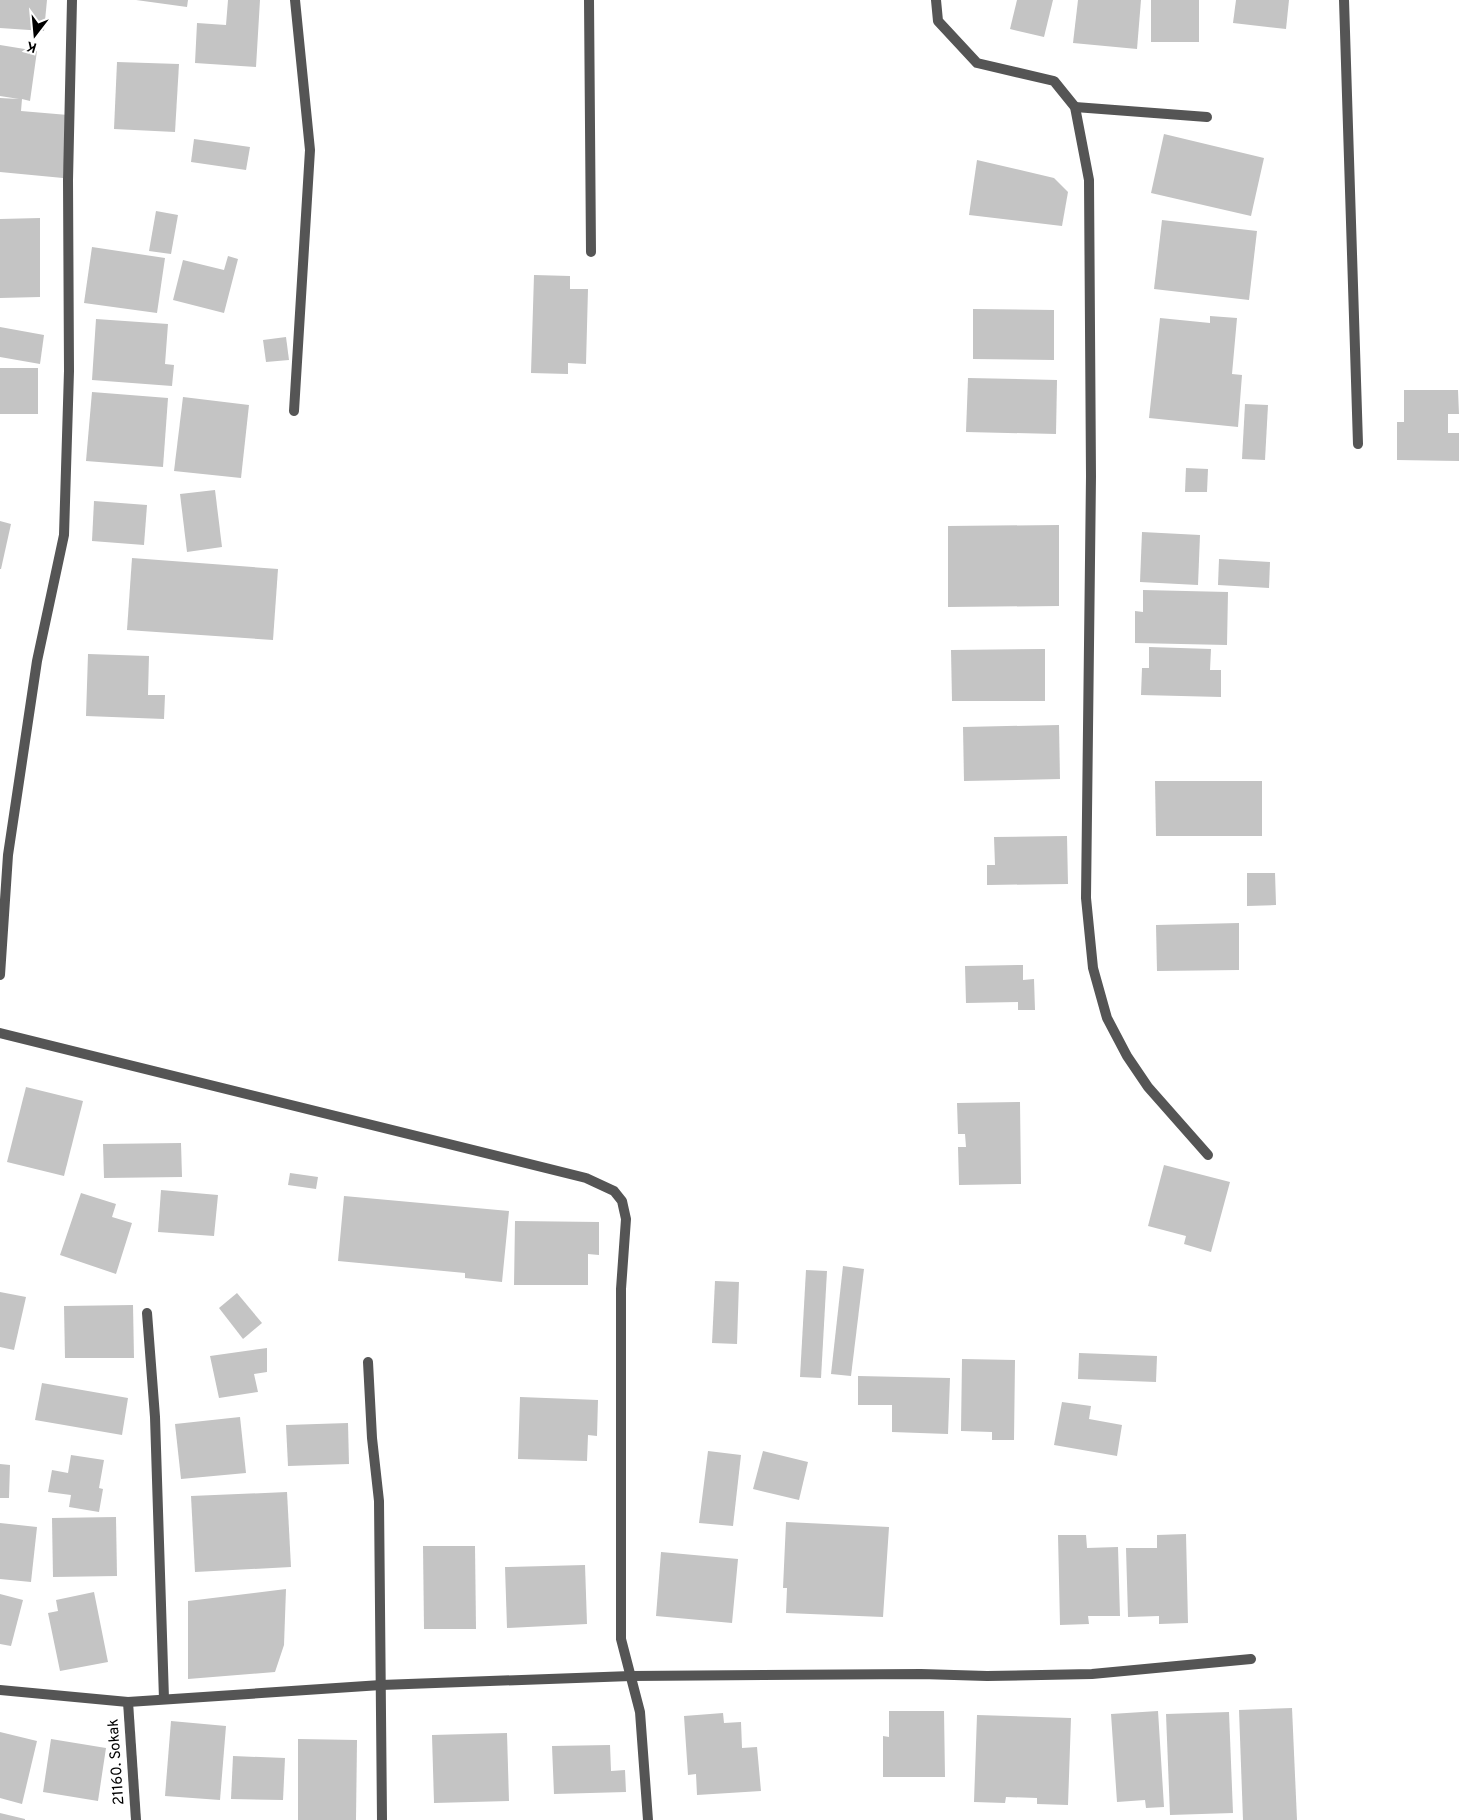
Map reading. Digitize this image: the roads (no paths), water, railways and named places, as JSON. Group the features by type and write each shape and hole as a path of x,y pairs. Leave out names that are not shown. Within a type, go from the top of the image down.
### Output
{"street":[{"path":"0,975 8,856 37,660 64,535 69,371 68,180 72,0"},
{"path":"294,411 310,150 295,0"},
{"path":"589,0 591,252"},
{"path":"936,0 938,21 977,63 1054,81 1076,106 1089,180 1091,476 1086,898 1093,968 1107,1018 1127,1056 1148,1087 1208,1155"},
{"path":"1344,0 1358,444"},
{"path":"1076,106 1207,117"},
{"path":"0,1033 586,1178 614,1191 622,1201 626,1219 621,1289 621,1639 640,1712 648,1820"},
{"path":"147,1313 155,1417 164,1699"},
{"path":"368,1362 372,1438 379,1501 382,1820"},
{"path":"0,1690 128,1702 380,1684 631,1676 921,1674 987,1676 1092,1674 1250,1659"},
{"name":"21160. Sokak","path":"128,1702 136,1820"}]}
